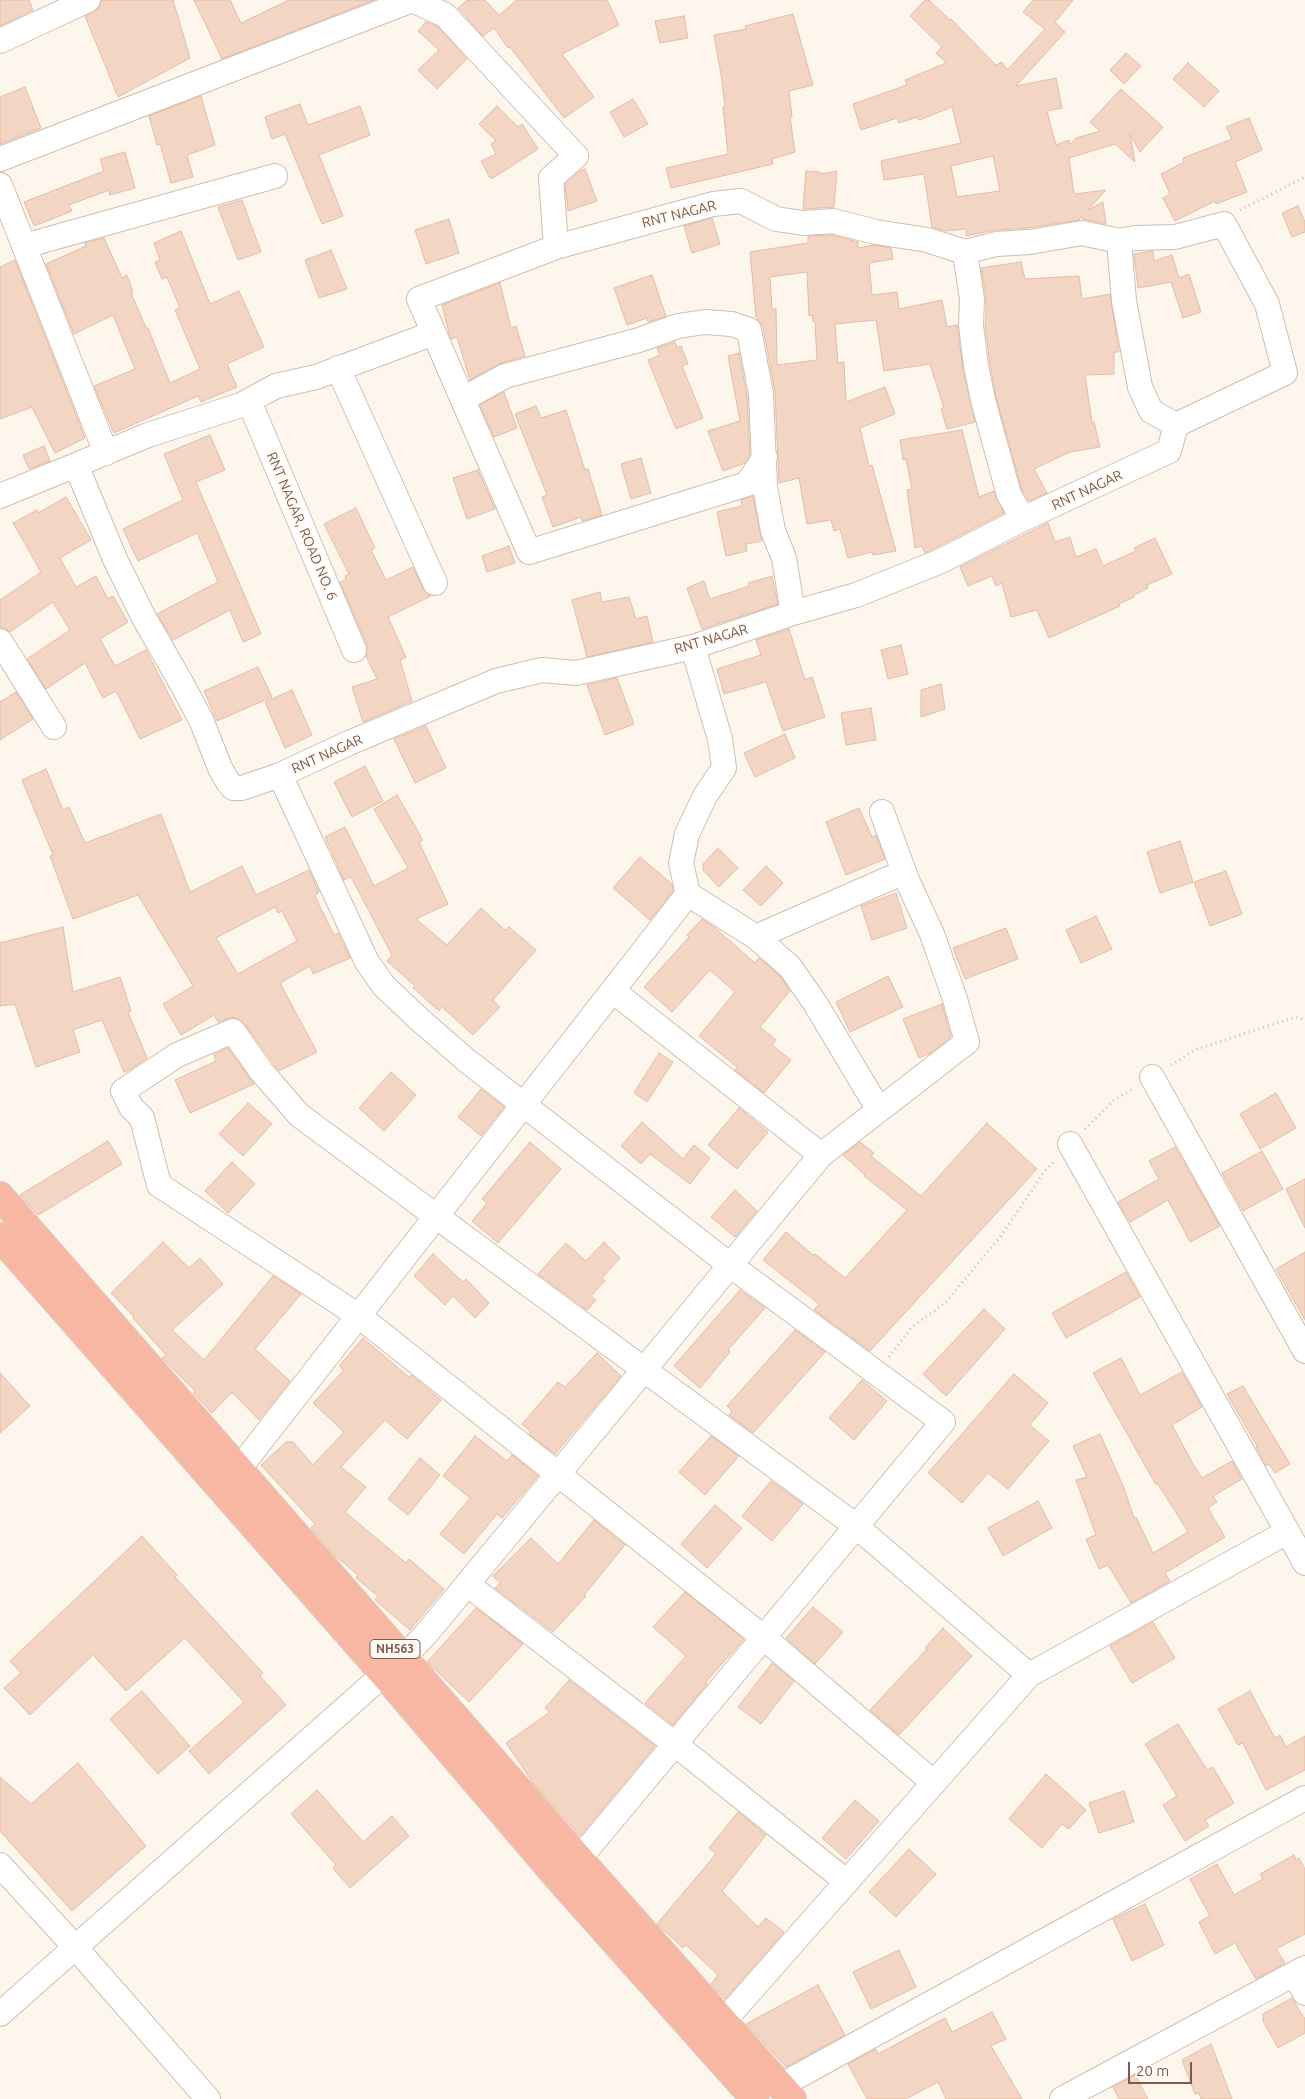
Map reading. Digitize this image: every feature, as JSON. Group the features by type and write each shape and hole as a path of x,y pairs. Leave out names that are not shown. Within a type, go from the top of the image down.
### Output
{"highway":[{"name":"NH563","path":"0,1196 238,1470 394,1666 560,1880 755,2099"},
{"name":"NH563","path":"2,1245 394,1666 579,1859 786,2092"}],"street":[{"path":"0,41 88,0"},
{"path":"0,159 412,0 445,15 576,156 551,178 556,247"},
{"path":"24,246 275,176"},
{"path":"0,185 106,453"},
{"name":"RNT NAGAR","path":"765,457 747,484 529,552 419,299 556,247 713,204 741,201 776,218 804,223 833,221 876,232 927,240 965,252"},
{"path":"1023,519 1009,495 983,400 971,326 972,299 965,252 996,244 1030,242 1082,233 1120,241 1135,238 1175,237 1224,224 1266,304 1285,372 1176,425 1152,411 1140,387 1124,301 1120,241"},
{"path":"463,398 505,376 639,340 678,326 706,322 732,324 749,330 761,394 765,487 773,532 784,558 793,613"},
{"path":"0,496 148,435 249,402 276,386 316,377 434,333"},
{"path":"338,368 435,583"},
{"name":"RNT NAGAR, ROAD NO. 6","path":"249,402 354,650"},
{"name":"RNT NAGAR","path":"76,465 114,559 143,616 184,686 228,782 233,788 242,788 280,775 349,743 496,681 542,670 576,672 693,647 793,613 856,595 941,561 1023,519 1169,451 1176,425"},
{"path":"0,641 54,727"},
{"path":"693,647 720,739 724,768 705,796 687,834 681,863 688,894 756,937 790,967 815,1003 880,1110"},
{"path":"280,775 367,962 384,986 440,1037 524,1105 730,1265 943,1422 579,1859"},
{"path":"0,2014 394,1666 467,1584 821,1155 967,1042 955,999 932,934 904,872 882,812"},
{"path":"756,937 904,872"},
{"path":"238,1470 688,894"},
{"path":"613,991 821,1155"},
{"path":"934,1782 764,1637 359,1316 160,1185 142,1118 131,1107 123,1091 177,1055 234,1031 261,1071 299,1115 856,1526 1028,1675"},
{"path":"1152,1077 1305,1351"},
{"path":"1070,1144 1305,1563"},
{"path":"723,2022 1028,1675 1288,1532"},
{"path":"467,1584 674,1744 847,1882"},
{"path":"786,2092 1305,1798"},
{"path":"0,1866 76,1947 208,2099"},
{"path":"1062,2099 1301,1979"}],"building":[{"path":"0,0 29,0 33,10 0,26"},
{"path":"102,0 173,0 190,58 118,97 85,16 99,8"},
{"path":"194,0 230,0 241,23 289,0 374,0 222,59"},
{"path":"467,0 485,0 499,15 517,0 607,0 619,25 562,54 594,97 564,118 494,28 483,36 458,8"},
{"path":"925,0 929,0 951,19 996,65 1002,62 1007,70 1045,29 1023,12 1033,0 1073,0 1055,22 1065,32 1016,86 1056,78 1062,108 1047,111 1056,145 1069,140 1070,145 1076,138 1100,131 1090,122 1121,89 1163,127 1140,152 1130,134 1135,162 1115,144 1069,158 1074,194 1106,190 1088,210 1103,202 1106,224 1083,219 1082,216 1079,220 1028,228 995,230 966,236 966,229 945,231 932,227 924,174 884,180 881,161 961,143 952,107 919,120 918,117 899,123 897,118 861,130 853,104 907,85 905,80 946,63 936,53 942,47 910,16","holes":["993,156 1000,191 957,197 951,166"]},
{"path":"793,14 813,85 789,91 792,117 790,117 795,152 772,159 773,164 671,188 666,168 728,154 722,81 714,35 746,29 745,26"},
{"path":"684,16 688,38 660,43 655,21"},
{"path":"426,22 437,26 467,59 437,89 418,70 439,50 418,31"},
{"path":"1126,53 1141,66 1124,84 1110,70"},
{"path":"1188,63 1219,91 1204,107 1173,79"},
{"path":"25,87 41,128 0,144 0,97"},
{"path":"201,96 215,145 187,155 193,177 171,183 160,144 157,145 149,116"},
{"path":"633,99 648,124 624,137 610,112"},
{"path":"300,104 308,125 360,106 370,135 319,155 343,216 322,224 285,134 272,139 265,117"},
{"path":"497,106 518,127 522,124 538,149 493,178 490,178 481,161 496,154 491,144 496,141 479,124"},
{"path":"1249,118 1262,150 1235,162 1247,192 1216,204 1215,201 1175,221 1163,198 1170,194 1161,174 1184,162 1183,158 1232,139 1226,127"},
{"path":"125,152 135,188 110,195 109,190 69,205 72,211 34,226 24,202 104,171 100,159"},
{"path":"585,169 597,201 568,211 565,184"},
{"path":"806,171 820,172 820,174 837,171 834,207 803,209"},
{"path":"242,200 261,252 238,260 218,207"},
{"path":"1298,206 1305,222 1305,232 1292,237 1282,213"},
{"path":"712,218 720,244 692,253 684,226"},
{"path":"449,219 459,253 426,264 415,230"},
{"path":"181,231 210,304 239,291 264,347 227,364 237,387 201,402 198,396 114,433 94,386 135,369 113,315 74,334 46,264 86,246 85,243 104,238 122,278 127,275 133,292 131,293 146,328 148,328 170,383 200,369 175,310 180,308 167,277 162,279 155,262 160,260 154,243"},
{"path":"832,235 858,242 858,248 873,245 891,248 893,259 869,263 872,295 897,292 899,309 942,300 947,327 957,325 963,369 975,422 947,429 941,408 944,408 930,364 884,371 876,320 835,324 838,363 844,362 846,402 885,387 895,414 860,428 869,466 872,465 896,551 873,555 872,552 848,558 840,529 834,531 831,520 807,524 799,478 779,483 775,392 763,327 756,317 750,252 808,243 808,236","holes":["807,272 809,316 812,315 813,322 815,321 817,360 777,365 776,309 772,309 770,277"]},
{"path":"331,250 347,289 319,298 305,260"},
{"path":"1153,251 1154,261 1172,255 1179,278 1189,274 1201,312 1183,318 1171,282 1138,288 1134,254"},
{"path":"15,260 85,438 55,453 32,407 0,419 0,267"},
{"path":"1021,262 1025,279 1079,276 1082,299 1110,294 1119,352 1114,352 1114,374 1085,375 1092,422 1094,422 1100,447 1070,452 1034,469 1047,493 1029,501 1022,490 996,397 985,324 986,297 981,268"},
{"path":"652,275 666,316 648,322 647,318 627,325 614,288"},
{"path":"500,283 511,328 516,326 525,356 499,364 470,380 457,337 451,339 442,305"},
{"path":"675,342 677,348 681,346 688,364 682,366 703,418 676,429 648,360 660,355 657,348"},
{"path":"739,353 747,396 750,455 745,463 723,471 708,431 740,421 728,356"},
{"path":"504,392 517,428 494,437 480,405"},
{"path":"536,406 541,418 566,410 585,470 588,469 602,515 582,521 581,517 553,527 542,497 547,495 515,414"},
{"path":"962,430 979,497 994,491 1004,513 925,553 922,546 915,548 907,490 912,489 906,459 903,460 900,440"},
{"path":"210,435 225,470 196,482 261,634 243,642 230,610 173,640 157,614 218,582 197,533 138,561 123,529 183,500 164,454"},
{"path":"44,446 50,461 29,469 23,455"},
{"path":"641,458 651,493 631,499 621,464"},
{"path":"478,470 495,509 467,519 453,478"},
{"path":"753,496 762,541 746,544 747,551 726,556 717,512 742,506 741,500"},
{"path":"66,497 91,540 60,558 76,587 96,576 108,599 113,596 128,622 100,639 115,666 146,650 182,720 140,739 116,691 103,698 85,663 46,689 27,659 70,630 53,602 10,632 0,627 0,600 41,572 13,523 37,510 38,513"},
{"path":"356,508 375,548 371,550 386,580 413,567 423,589 431,596 388,617 406,657 400,660 412,701 363,722 352,687 377,679 366,656 367,645 340,582 346,580 345,576 349,574 324,524"},
{"path":"1048,523 1055,542 1070,537 1076,557 1096,549 1103,566 1136,551 1134,548 1155,538 1172,574 1147,585 1148,588 1119,604 1120,606 1049,638 1037,610 1011,617 1002,583 996,586 992,576 968,586 960,567"},
{"path":"509,546 515,563 487,572 482,556"},
{"path":"772,576 778,604 702,629 687,588 704,581 710,599 749,586 748,583"},
{"path":"600,592 602,602 629,597 636,619 647,616 653,642 587,657 572,600"},
{"path":"789,629 805,680 812,677 825,717 783,731 766,682 724,694 717,669 761,655 756,640"},
{"path":"901,645 908,674 888,679 881,650"},
{"path":"258,667 272,697 217,721 204,691"},
{"path":"617,678 634,724 605,735 587,685"},
{"path":"941,684 945,709 921,717 921,690"},
{"path":"292,690 312,735 285,748 265,702"},
{"path":"16,692 33,719 0,740 0,702"},
{"path":"871,708 876,740 846,745 841,713"},
{"path":"426,726 446,768 415,783 394,739"},
{"path":"785,734 795,758 755,777 744,753"},
{"path":"365,766 383,801 352,817 334,782"},
{"path":"46,769 63,810 69,807 85,843 161,814 190,892 242,866 256,895 309,870 319,892 315,896 334,935 338,933 350,958 313,974 310,966 280,983 317,1052 279,1071 244,1023 234,1017 218,1022 214,1015 181,1035 163,1004 193,986 138,895 73,919 50,856 53,855 22,780","holes":["275,907 278,913 282,911 297,941 238,974 216,938"]},
{"path":"397,795 423,840 419,842 448,904 416,919 447,945 481,908 505,930 509,927 536,950 493,1000 500,1007 473,1035 442,1007 439,1011 387,961 392,955 351,877 344,880 325,837 345,827 374,886 408,868 374,809"},
{"path":"859,808 872,837 876,835 885,859 846,875 826,822"},
{"path":"1180,841 1193,882 1160,893 1147,852"},
{"path":"718,848 738,868 719,887 703,870 703,864"},
{"path":"640,857 672,884 673,891 650,920 613,888"},
{"path":"766,866 783,883 761,906 743,890"},
{"path":"1226,871 1242,914 1210,926 1194,882"},
{"path":"896,893 907,928 872,940 861,906"},
{"path":"1096,916 1112,949 1081,963 1066,930"},
{"path":"702,919 714,927 755,963 759,958 780,976 790,991 760,1027 776,1040 772,1045 791,1060 764,1093 735,1070 737,1067 699,1036 735,992 710,970 672,1012 644,987 689,937 687,935"},
{"path":"63,927 73,992 120,977 131,1011 128,1012 147,1058 131,1069 124,1072 102,1020 73,1030 80,1052 36,1067 15,1004 0,1006 0,943"},
{"path":"1006,928 1018,959 965,979 953,948"},
{"path":"888,976 903,1007 850,1032 836,1002"},
{"path":"942,1004 951,1037 931,1053 919,1058 903,1019"},
{"path":"228,1048 254,1084 190,1113 175,1080 216,1061 214,1055"},
{"path":"659,1053 673,1062 647,1102 634,1093"},
{"path":"391,1072 416,1095 384,1131 359,1108"},
{"path":"481,1089 504,1107 481,1136 458,1117"},
{"path":"1276,1093 1296,1128 1260,1149 1240,1114"},
{"path":"248,1103 272,1124 243,1156 219,1134"},
{"path":"739,1108 768,1132 737,1169 708,1145"},
{"path":"642,1122 683,1159 694,1145 710,1158 690,1184 650,1154 641,1164 621,1146"},
{"path":"987,1123 1037,1169 870,1351 814,1310 819,1304 763,1260 786,1232 813,1255 815,1254 845,1278 907,1210 864,1176 843,1155 860,1142 874,1153 871,1156 921,1196"},
{"path":"108,1141 122,1164 38,1215 20,1195"},
{"path":"530,1142 561,1169 498,1243 472,1221 487,1203 482,1199"},
{"path":"1175,1147 1220,1226 1190,1242 1168,1200 1130,1222 1118,1202 1159,1179 1149,1161"},
{"path":"1262,1151 1283,1189 1243,1211 1222,1173"},
{"path":"232,1162 255,1184 228,1213 205,1191"},
{"path":"1305,1179 1305,1228 1286,1189"},
{"path":"735,1190 757,1211 735,1237 711,1217"},
{"path":"163,1242 189,1268 200,1258 223,1284 172,1330 204,1360 273,1276 301,1294 255,1349 290,1381 259,1420 232,1392 212,1413 193,1393 195,1391 162,1358 166,1355 111,1293"},
{"path":"604,1242 620,1258 602,1278 605,1281 591,1296 596,1300 587,1310 538,1274 566,1243 586,1261"},
{"path":"1305,1252 1305,1320 1276,1269"},
{"path":"433,1254 463,1282 466,1279 489,1303 475,1318 453,1296 445,1305 414,1276"},
{"path":"1126,1272 1140,1297 1066,1338 1052,1313"},
{"path":"740,1290 765,1308 728,1350 730,1352 700,1388 674,1366"},
{"path":"984,1309 1005,1329 946,1396 923,1374"},
{"path":"795,1330 825,1352 753,1433 729,1415 732,1411 727,1406"},
{"path":"363,1338 409,1377 411,1375 441,1400 407,1439 385,1420 341,1467 366,1487 345,1512 406,1563 409,1559 444,1589 410,1630 375,1600 378,1596 356,1578 358,1575 335,1556 311,1528 315,1524 261,1465 286,1442 293,1442 313,1465 344,1432 313,1403 344,1370 339,1366"},
{"path":"597,1353 621,1376 555,1454 529,1434 531,1432 522,1424 558,1382 565,1387"},
{"path":"1121,1358 1140,1395 1182,1372 1202,1407 1172,1425 1193,1464 1202,1478 1232,1461 1242,1479 1213,1496 1217,1502 1208,1508 1225,1537 1165,1573 1170,1581 1131,1603 1108,1565 1099,1569 1086,1539 1096,1535 1076,1480 1087,1477 1073,1446 1100,1434 1124,1488 1134,1518 1136,1517 1153,1553 1188,1532 1158,1484 1156,1485 1093,1373"},
{"path":"0,1373 30,1406 0,1433"},
{"path":"1014,1374 1048,1403 1030,1425 1049,1441 1008,1489 988,1473 962,1503 928,1473"},
{"path":"862,1380 887,1401 854,1440 829,1418"},
{"path":"1243,1386 1290,1464 1275,1473 1269,1464 1266,1466 1257,1446 1227,1394"},
{"path":"475,1436 507,1461 512,1455 538,1476 502,1518 497,1514 464,1554 440,1534 470,1498 443,1476"},
{"path":"711,1436 739,1456 705,1495 679,1472"},
{"path":"420,1458 440,1475 408,1515 388,1499"},
{"path":"771,1481 803,1504 772,1541 742,1516"},
{"path":"1038,1501 1052,1528 1003,1556 988,1528"},
{"path":"715,1505 742,1528 707,1568 681,1544"},
{"path":"594,1520 625,1545 584,1595 586,1596 553,1632 495,1588 500,1583 493,1576 531,1538 558,1564"},
{"path":"142,1536 177,1575 175,1577 263,1673 260,1676 286,1705 209,1774 189,1751 244,1702 185,1638 126,1691 93,1655 30,1715 4,1688 21,1673 10,1661"},
{"path":"685,1592 744,1639 705,1683 707,1684 673,1725 645,1703 686,1656 653,1627"},
{"path":"813,1607 843,1632 815,1664 786,1638"},
{"path":"476,1608 523,1644 469,1702 427,1662"},
{"path":"1153,1622 1175,1658 1132,1683 1110,1646"},
{"path":"943,1628 972,1656 899,1735 870,1710 927,1649 925,1648"},
{"path":"772,1663 794,1681 761,1724 738,1707"},
{"path":"569,1680 655,1746 580,1836 534,1784 506,1743 550,1712 545,1708"},
{"path":"142,1691 190,1746 158,1774 110,1719"},
{"path":"1250,1691 1275,1738 1280,1735 1286,1747 1305,1736 1305,1770 1266,1790 1243,1743 1238,1745 1218,1709"},
{"path":"1178,1724 1207,1770 1213,1767 1234,1803 1205,1820 1209,1826 1185,1841 1163,1805 1177,1796 1145,1744"},
{"path":"78,1763 146,1846 72,1911 0,1831 0,1777 31,1804"},
{"path":"1046,1774 1086,1810 1069,1829 1062,1824 1042,1848 1009,1819"},
{"path":"317,1790 363,1842 392,1816 409,1836 350,1888 333,1868 336,1865 291,1814"},
{"path":"1124,1791 1134,1822 1099,1833 1089,1803"},
{"path":"855,1800 879,1821 846,1859 822,1838"},
{"path":"738,1812 766,1835 722,1891 758,1927 766,1918 784,1932 725,1999 711,1984 718,1975 686,1945 683,1948 657,1924 716,1854 709,1848"},
{"path":"909,1849 936,1874 896,1917 869,1892"},
{"path":"1294,1855 1296,1860 1299,1858 1305,1869 1305,1934 1276,1949 1285,1963 1256,1979 1235,1943 1215,1954 1199,1922 1210,1916 1190,1879 1217,1864 1234,1895 1263,1879 1260,1874"},
{"path":"1145,1904 1164,1945 1132,1961 1113,1919"},
{"path":"899,1950 916,1987 871,2009 853,1972"},
{"path":"818,1985 845,2035 786,2067 746,2024"},
{"path":"1292,1998 1305,2019 1305,2033 1278,2048 1263,2021 1263,2014"},
{"path":"992,2012 1006,2039 991,2046 1022,2099 946,2099 938,2082 906,2099 867,2099 848,2064 876,2049 878,2054 945,2018 952,2032"},
{"path":"1211,2044 1232,2099 1201,2099 1199,2093 1195,2094 1182,2060"},
{"path":"1135,2075 1148,2099 1119,2099 1113,2087"}]}
